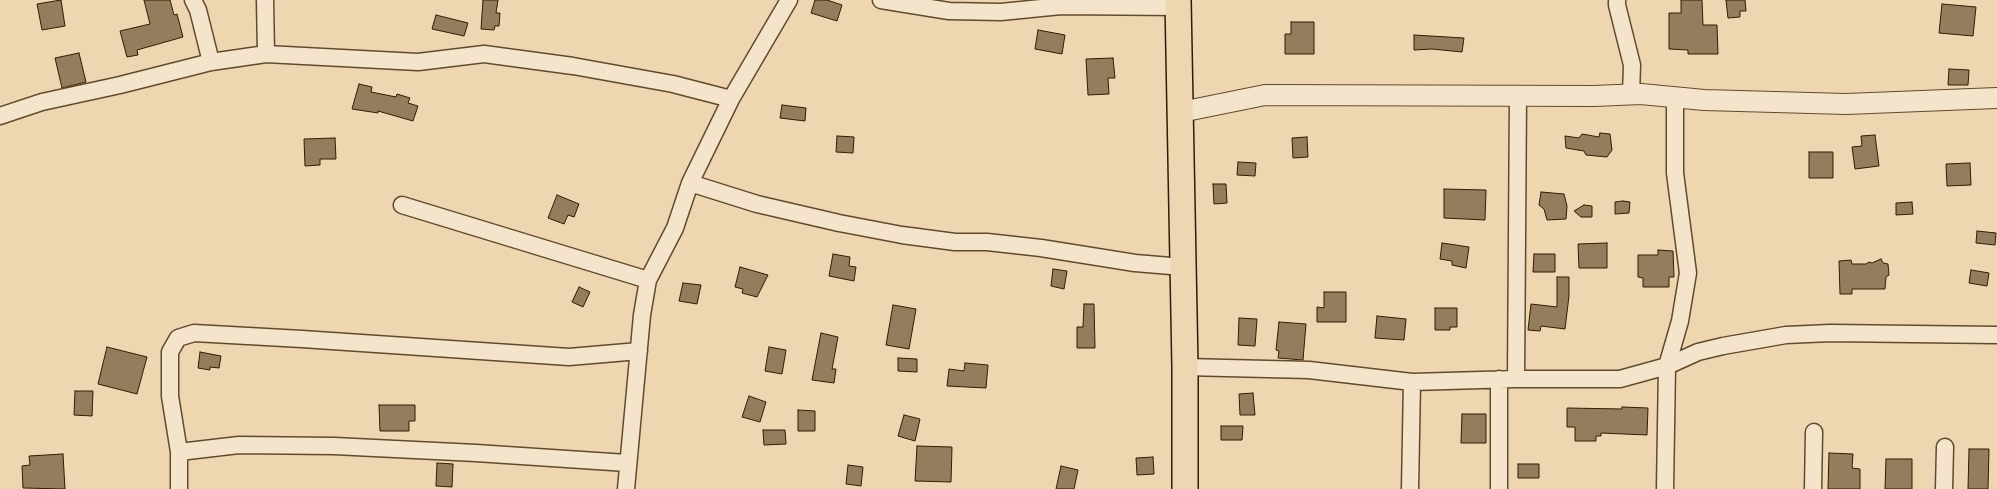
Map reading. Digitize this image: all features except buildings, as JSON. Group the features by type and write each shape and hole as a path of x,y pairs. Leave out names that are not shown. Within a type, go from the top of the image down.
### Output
{"main road":[{"path":"1179,3 1185,367 1185,489"}],"street":[{"path":"193,0 198,10 211,62"},
{"path":"265,0 266,54"},
{"path":"626,489 642,314 648,280 676,228 690,184 731,98 789,0"},
{"path":"881,0 949,10 1001,12 1061,6 1179,3"},
{"path":"1617,0 1616,5 1632,65 1630,94"},
{"path":"0,116 42,102 211,62 266,54 418,62 484,54 573,66 673,84 731,98"},
{"path":"1181,112 1264,95 1594,96 1630,94 1704,100 1846,104 1997,98"},
{"path":"1516,378 1518,95"},
{"path":"1665,489 1667,366 1680,321 1688,273 1675,173 1675,97"},
{"path":"690,184 775,208 838,223 902,235 955,242 987,242 1041,248 1135,263 1183,267"},
{"path":"402,205 648,280"},
{"path":"179,489 179,452 170,396 170,352 178,338 194,333 569,357 639,351"},
{"path":"1185,367 1309,370 1412,382 1516,378 1620,379 1667,366 1698,352 1786,335 1830,333 1997,335"},
{"path":"1499,379 1499,489"},
{"path":"1410,489 1412,382"},
{"path":"1813,489 1814,432"},
{"path":"179,452 239,444 324,446 476,453 627,463"},
{"path":"1944,489 1945,447"}]}
